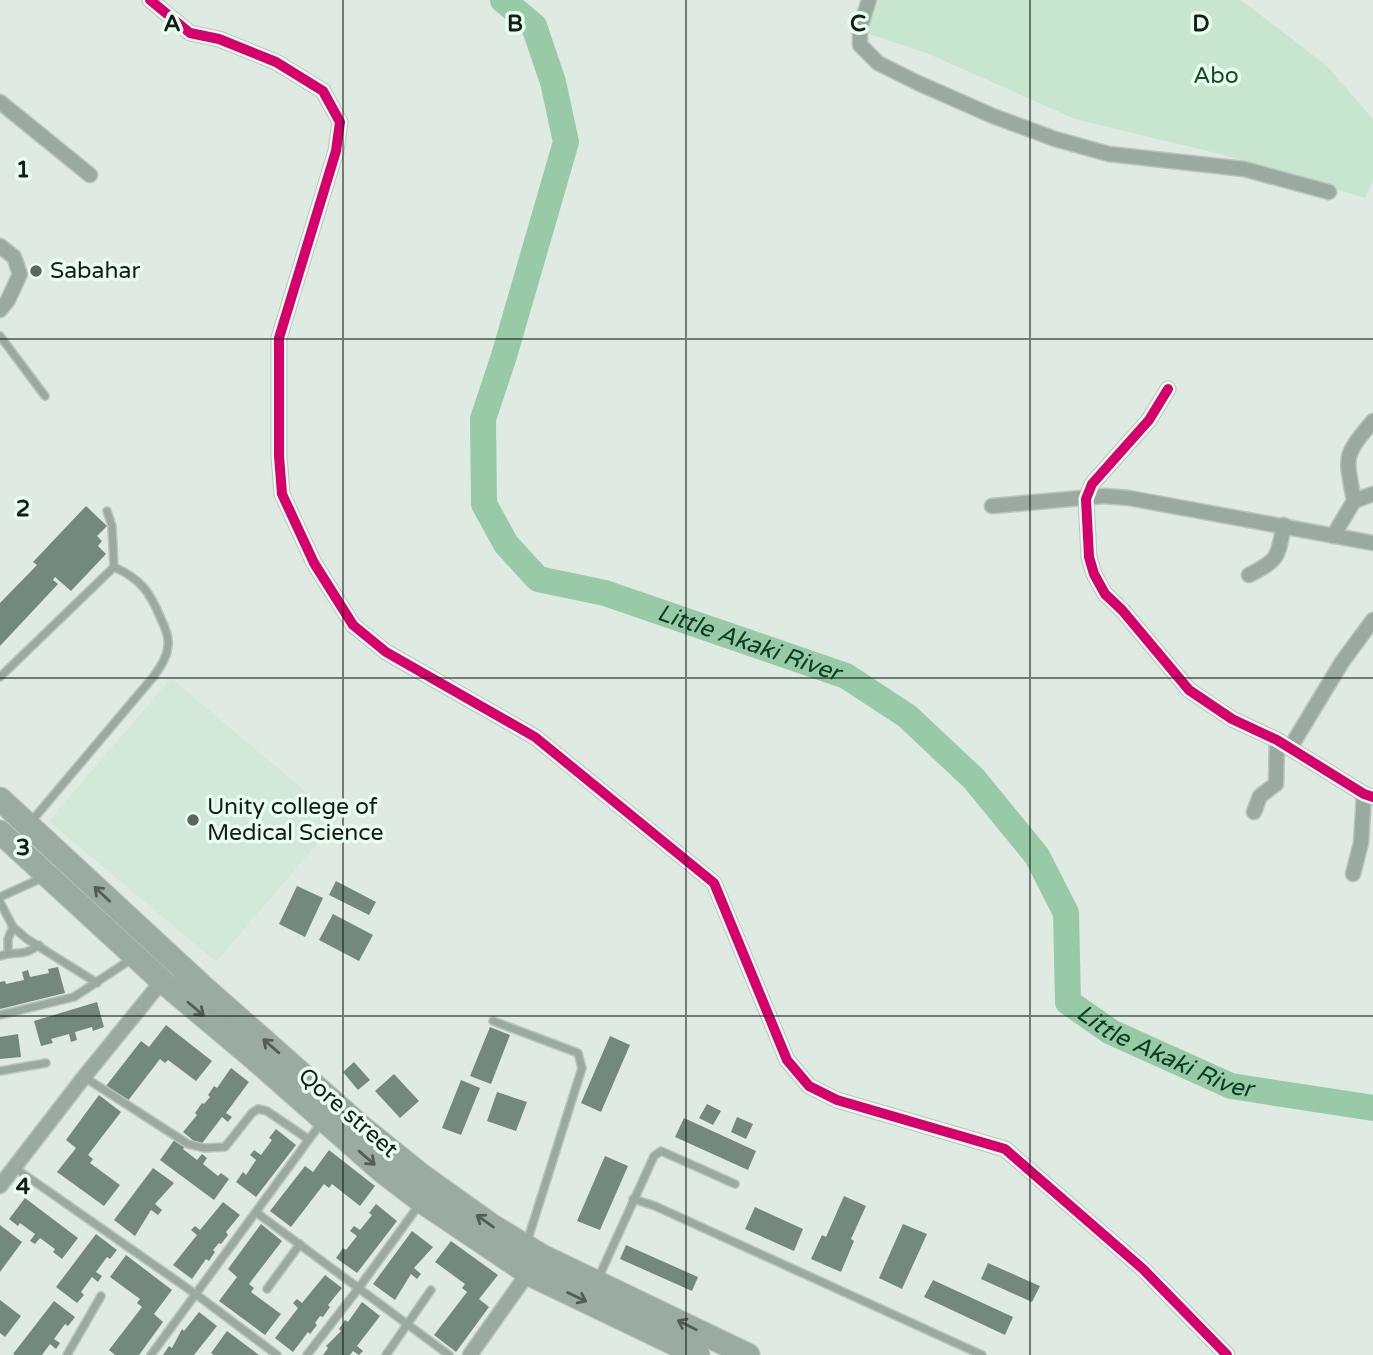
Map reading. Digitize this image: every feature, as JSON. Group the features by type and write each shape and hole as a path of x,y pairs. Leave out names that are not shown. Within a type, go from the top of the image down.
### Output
{"main road":[{"name":"Qore street","path":"0,799 201,985 364,1129 533,1259 596,1282 748,1355"},
{"name":"Qore street","path":"0,832 162,981 382,1171 421,1201 533,1259 698,1355"}],"street":[{"path":"150,0 190,33 219,39 276,62 323,91 340,122 337,151 279,338 279,456 282,494 314,563 353,625 386,652 535,737 714,883 787,1060 809,1086 837,1100 1005,1149 1143,1269 1227,1355"},
{"path":"869,0 860,28 860,44 878,63 993,116 1055,139 1109,154 1244,169 1329,191"},
{"path":"0,103 90,175"},
{"path":"0,246 14,257 20,274 8,300 0,310"},
{"path":"1168,388 1149,420 1092,484 1086,499 1089,557 1094,574 1105,594 1122,610 1189,690 1232,719 1283,744 1368,795 1353,874"},
{"path":"1354,501 1347,465 1350,449 1373,421"},
{"path":"1333,536 1354,501 1373,494"},
{"path":"992,506 1104,496 1129,498 1373,543"},
{"path":"1249,575 1278,557 1284,525"},
{"path":"1254,812 1260,796 1276,784 1283,744 1373,620"},
{"path":"0,1186 162,981"},
{"path":"470,1355 523,1280 533,1259"}],"lane":[{"path":"0,336 45,397"},
{"path":"0,677 114,567 113,526 107,511"},
{"path":"28,825 154,677 166,657 168,643 163,623 150,593 130,574 114,567"},
{"path":"0,897 47,876"},
{"path":"0,902 13,927 97,983"},
{"path":"13,927 4,954 20,955 38,945"},
{"path":"0,1015 74,996 137,956"},
{"path":"493,1021 579,1053 582,1068 533,1259"},
{"path":"0,1071 46,1063"},
{"path":"84,1077 188,1144 204,1149 225,1147 251,1113 258,1109 267,1111 308,1139"},
{"path":"151,1355 324,1120"},
{"path":"596,1282 654,1156 661,1151 735,1184"},
{"path":"15,1168 197,1295 277,1355"},
{"path":"633,1199 656,1206 982,1355"},
{"path":"307,1355 358,1290 421,1201"},
{"path":"257,1213 358,1290 450,1355"},
{"path":"267,1289 300,1244"},
{"path":"386,1355 431,1290"},
{"path":"67,1355 101,1296"}],"shaded area":[{"name":"Unity college of Medical Science","path":"171,678 338,819 216,962 49,821"}],"green space":[{"name":"Abo","path":"879,0 1241,0 1326,65 1373,119 1373,180 1365,198 1228,156 1075,119 929,54 866,33"}],"building":[{"path":"86,506 107,526 97,536 102,541 98,546 106,554 71,591 55,577 53,580 58,584 0,646 0,603 37,565 33,562"},
{"path":"336,881 376,902 369,915 329,895"},
{"path":"297,886 323,898 305,937 279,924"},
{"path":"333,914 373,935 359,961 319,940"},
{"path":"58,967 65,993 0,1009 0,982 5,981 6,984 24,980 22,972 28,970 30,977 49,973 48,969"},
{"path":"97,1002 104,1027 75,1032 77,1040 71,1042 69,1034 51,1039 53,1043 41,1046 34,1021"},
{"path":"166,1025 212,1061 196,1081 168,1060 165,1063 160,1059 127,1102 106,1086 141,1041 149,1047"},
{"path":"490,1027 510,1035 491,1084 470,1076"},
{"path":"18,1034 21,1057 0,1059 0,1037"},
{"path":"610,1036 630,1045 601,1112 581,1103"},
{"path":"354,1062 370,1080 358,1090 343,1072"},
{"path":"231,1068 249,1082 226,1113 232,1117 228,1122 222,1117 200,1146 183,1132 197,1115 195,1113 202,1103 210,1097 208,1095 214,1086 217,1088"},
{"path":"394,1074 419,1101 400,1118 375,1091"},
{"path":"461,1080 480,1088 461,1135 442,1128"},
{"path":"497,1092 527,1102 516,1131 487,1121"},
{"path":"99,1095 121,1112 88,1155 93,1159 90,1163 120,1185 104,1206 57,1172 76,1148 66,1140"},
{"path":"707,1104 721,1111 713,1125 699,1118"},
{"path":"737,1117 753,1124 746,1139 731,1132"},
{"path":"684,1118 756,1151 748,1170 675,1137"},
{"path":"276,1129 296,1145 256,1197 236,1182 243,1172 246,1175 256,1160 250,1155 254,1150 261,1155"},
{"path":"175,1139 197,1160 202,1154 207,1158 203,1164 218,1176 221,1173 229,1179 214,1200 160,1160"},
{"path":"329,1150 375,1186 360,1206 332,1184 329,1188 324,1184 291,1227 270,1211 305,1166 313,1172"},
{"path":"605,1156 628,1166 600,1230 577,1221"},
{"path":"153,1168 174,1183 155,1204 162,1210 158,1215 151,1210 135,1236 114,1220"},
{"path":"844,1196 866,1206 851,1239 854,1241 841,1272 811,1259 822,1235 826,1237"},
{"path":"25,1198 78,1238 62,1259 53,1252 55,1249 40,1238 35,1244 30,1241 35,1234 9,1219"},
{"path":"223,1202 240,1215 226,1232 228,1235 213,1250 215,1252 209,1261 206,1259 192,1279 173,1265 197,1235 191,1230 195,1226 200,1230"},
{"path":"376,1204 397,1221 357,1273 336,1258 357,1236 350,1231 354,1226 360,1230 372,1215 369,1213"},
{"path":"755,1207 803,1229 794,1251 745,1229"},
{"path":"261,1224 282,1241 249,1284 254,1288 251,1292 281,1314 265,1335 219,1301 237,1277 228,1269"},
{"path":"903,1224 927,1234 902,1289 879,1278"},
{"path":"0,1225 22,1242 0,1272"},
{"path":"412,1231 433,1247 414,1268 421,1274 417,1279 411,1274 395,1300 373,1284"},
{"path":"96,1234 117,1250 110,1259 107,1257 96,1272 102,1276 98,1282 92,1277 77,1303 56,1287"},
{"path":"451,1241 498,1275 479,1299 489,1307 456,1352 434,1335 467,1292 462,1288 465,1284 435,1262"},
{"path":"626,1245 698,1277 692,1291 620,1259"},
{"path":"126,1255 172,1290 154,1314 163,1322 139,1355 115,1355 109,1350 142,1307 137,1303 140,1299 110,1277"},
{"path":"988,1263 1040,1286 1032,1302 981,1279"},
{"path":"325,1275 342,1288 328,1305 330,1307 323,1317 320,1316 315,1323 317,1325 293,1352 275,1338 298,1308 293,1303 297,1299 302,1303"},
{"path":"933,1280 1013,1317 1005,1335 924,1297"},
{"path":"0,1300 21,1316 5,1337 0,1333"},
{"path":"54,1301 75,1317 68,1326 65,1324 54,1339 60,1343 56,1349 50,1344 42,1355 13,1354"},
{"path":"362,1302 380,1316 357,1346 363,1351 359,1355 353,1351 350,1355 323,1355 328,1348 326,1346 341,1331 339,1329 345,1320 348,1322"},
{"path":"199,1312 217,1326 194,1355 163,1355 169,1346 172,1348 182,1329 184,1331"},
{"path":"227,1331 259,1355 211,1353"}],"waterway":[{"name":"Little Akaki River","path":"503,0 534,26 553,82 566,142 483,419 484,504 506,544 538,579 605,593 846,676 907,716 974,779 1037,856 1066,913 1068,1002 1111,1032 1231,1086 1373,1108"}],"cycle path":[{"path":"150,0 190,33 219,39 276,62 323,91 340,122 336,151 279,338 279,456 282,494 314,563 353,625 386,652 535,737 714,883 787,1060 809,1086 837,1100 1005,1149 1143,1269 1227,1355"},
{"path":"1168,389 1149,420 1092,484 1086,499 1089,557 1094,574 1105,594 1122,610 1189,690 1232,719 1277,740 1373,797"}],"place":[{"name":"Sabahar","path":"36,271"},
{"name":"Unity college of Medical Science","path":"193,820"}]}
